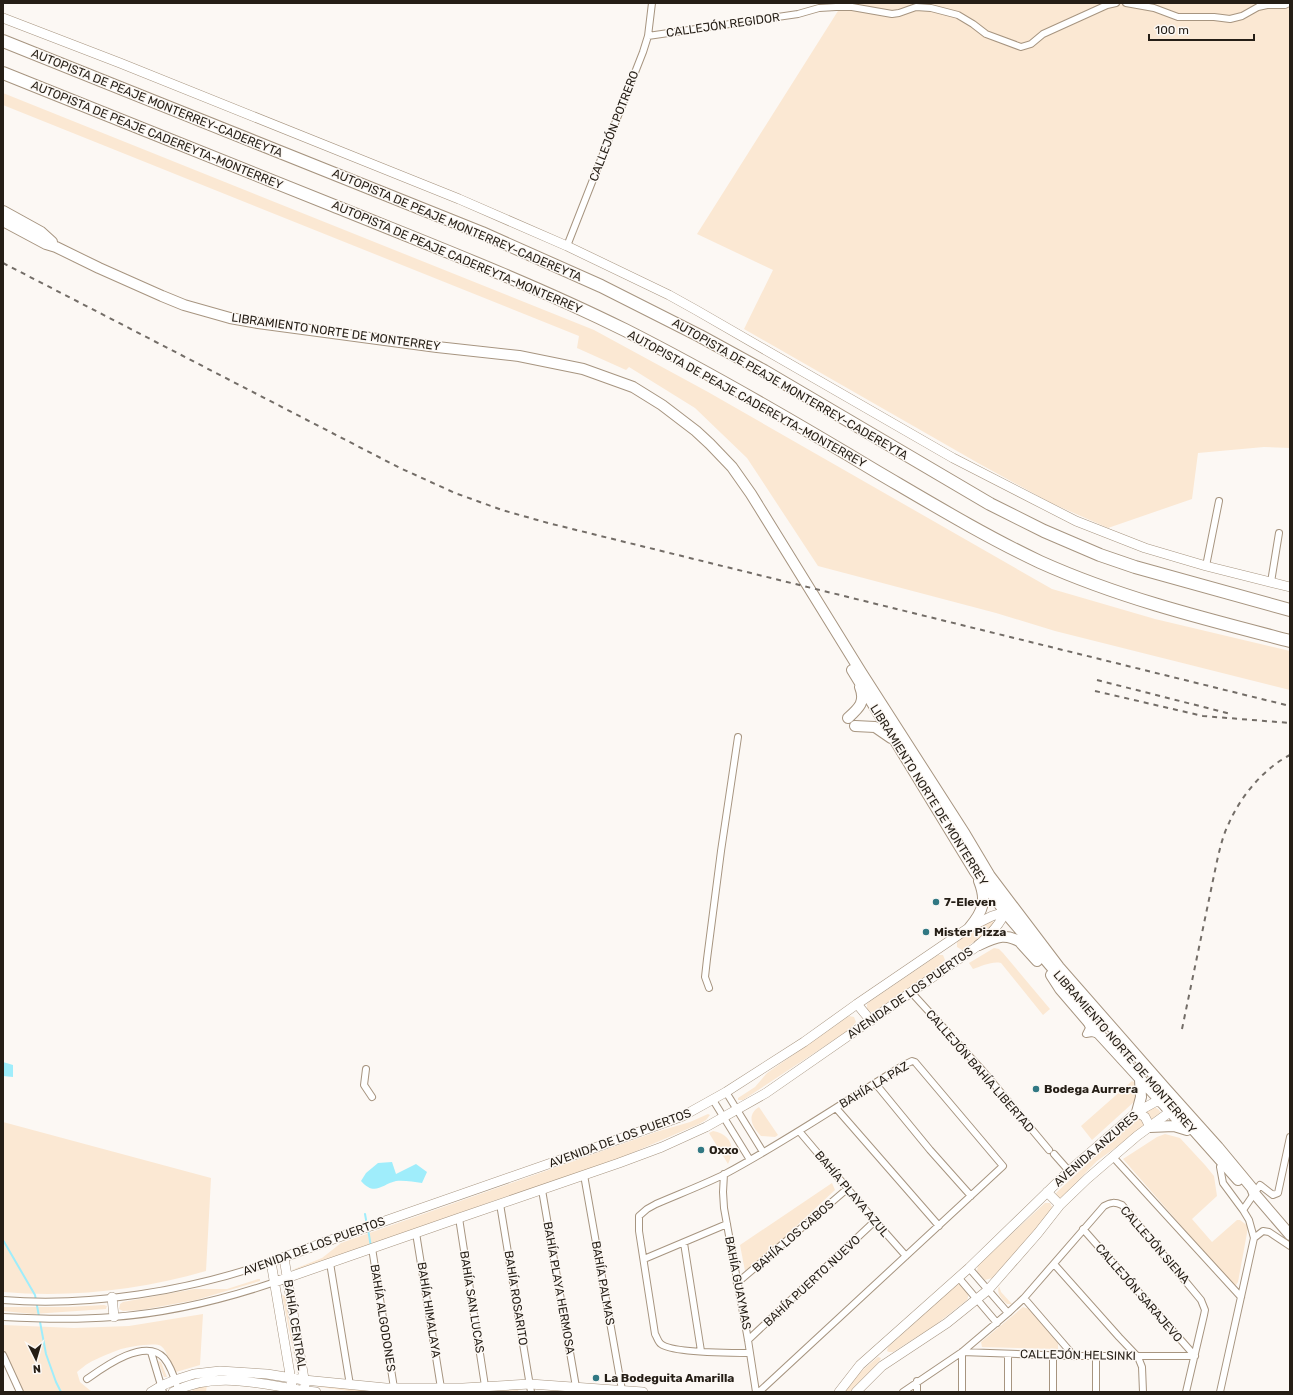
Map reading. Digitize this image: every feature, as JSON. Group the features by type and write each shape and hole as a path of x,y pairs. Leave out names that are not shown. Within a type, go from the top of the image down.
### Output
{"highway":[{"name":"AUTOPISTA DE PEAJE MONTERREY-CADEREYTA","path":"3,42 482,233 600,286 700,336 764,371 990,504 1044,531 1135,568 1290,610"},
{"name":"AUTOPISTA DE PEAJE CADEREYTA-MONTERREY","path":"3,73 486,267 579,308 716,378 772,409 958,518 1017,551 1041,562 1108,590 1136,599 1290,641"}],"main road":[{"name":"LIBRAMIENTO NORTE DE MONTERREY","path":"3,211 41,232 56,247"},
{"name":"LIBRAMIENTO NORTE DE MONTERREY","path":"3,221 46,244 56,247 162,296 230,318 307,330 519,356 583,369 633,387 681,419 710,444 732,467 741,479 894,726 965,834 990,876 1057,971 1165,1104 1252,1192 1290,1235"},
{"name":"LIBRAMIENTO NORTE DE MONTERREY","path":"625,385 630,391 660,409 693,434 719,459 740,485 779,546 856,678 975,872 1005,912"},
{"path":"856,678 863,694 862,701 852,722 875,727 896,743"},
{"path":"965,834 972,854 1001,899 1005,912 1013,916 1057,971 1072,1003"},
{"path":"970,927 979,915 983,904 981,886 975,872"},
{"path":"979,945 991,938 1003,936 1009,937 1019,941 1057,971"},
{"path":"1019,941 1052,976 1060,989 1140,1080 1165,1104 1207,1154 1241,1187 1252,1192"},
{"name":"LIBRAMIENTO NORTE DE MONTERREY","path":"1057,971 1131,1049 1218,1147 1252,1188 1252,1192"},
{"path":"1131,1049 1167,1095 1165,1104"},
{"path":"1137,1112 1141,1097 1140,1080"},
{"path":"1165,1104 1173,1102 1211,1144 1218,1147"},
{"path":"1150,1126 1174,1126 1187,1130"}],"street":[{"name":"CALLEJÓN POTRERO","path":"567,246 643,52 648,36 652,3"},
{"name":"CALLEJÓN REGIDOR","path":"648,36 798,14 819,8 836,6 852,7 892,14 916,7 931,8 958,15 986,34 1021,47 1032,44 1044,34 1107,5 1116,3"},
{"path":"1126,3 1154,8 1178,17 1214,17 1230,20 1242,16 1258,7 1267,5 1285,5 1290,3"},
{"path":"3,18 459,199 567,246 682,303 953,458 1076,521 1145,548 1206,566 1290,587"},
{"path":"1206,566 1219,501"},
{"path":"1271,582 1279,533"},
{"path":"709,988 705,977 707,959 738,737"},
{"name":"AVENIDA DE LOS PUERTOS","path":"3,1300 50,1301 112,1298 214,1280 284,1258 339,1237 683,1116 713,1100 804,1042 970,927 992,916 1005,912"},
{"name":"AVENIDA DE LOS PUERTOS","path":"3,1317 53,1319 114,1317 201,1304 239,1294 275,1282 662,1147 724,1118 766,1093 979,945 996,928 1005,912"},
{"name":"CALLEJÓN BAHÍA LIBERTAD","path":"911,992 983,1071 1069,1171"},
{"path":"857,1004 871,1021"},
{"name":"BAHÍA LA PAZ","path":"750,1353 667,1348 660,1344 655,1334 638,1223 639,1216 642,1212 656,1204 724,1174 750,1160 836,1108 904,1064 912,1061 920,1067 1003,1166 759,1392"},
{"path":"366,1069 364,1085 372,1097"},
{"path":"875,1083 930,1150 971,1196"},
{"path":"726,1092 763,1152"},
{"path":"713,1100 750,1160"},
{"name":"AVENIDA ANZURES","path":"839,1392 860,1365 968,1268 1069,1171 1137,1112 1150,1104 1165,1104 1162,1118 1150,1126 1087,1179 1060,1205 1038,1234 988,1290 947,1323 890,1361 868,1379 856,1392"},
{"path":"836,1108 939,1226"},
{"path":"1137,1112 1145,1117 1150,1126"},
{"name":"BAHÍA PLAYA AZUL","path":"799,1131 847,1189 906,1256"},
{"path":"1243,1210 1252,1192 1260,1185 1273,1195 1278,1193 1290,1137"},
{"path":"1113,1157 1241,1297"},
{"path":"1220,1167 1223,1183 1249,1220 1254,1238 1220,1392"},
{"name":"BAHÍA GUAYMAS","path":"724,1174 722,1192 756,1392"},
{"name":"BAHÍA PALMAS","path":"584,1175 622,1390"},
{"name":"BAHÍA LOS CABOS","path":"738,1283 847,1189"},
{"name":"BAHÍA PLAYA HERMOSA","path":"542,1190 576,1387"},
{"path":"1047,1192 1060,1205"},
{"name":"CALLEJÓN SIENA","path":"903,1392 917,1381 962,1352 997,1323 1024,1298 1104,1206 1116,1202 1122,1205 1204,1305 1204,1315 1186,1392"},
{"name":"BAHÍA ROSARITO","path":"500,1204 531,1388"},
{"name":"BAHÍA SAN LUCAS","path":"459,1218 485,1386"},
{"name":"BAHÍA PUERTO NUEVO","path":"748,1340 875,1221"},
{"path":"644,1259 727,1224"},
{"name":"CALLEJÓN SARAJEVO","path":"1083,1229 1194,1356"},
{"path":"1254,1238 1263,1231 1269,1232 1290,1246"},
{"name":"BAHÍA HIMALAYA","path":"416,1233 441,1388"},
{"path":"684,1243 702,1351"},
{"name":"BAHÍA ALGODONES","path":"372,1248 389,1389"},
{"name":"BAHÍA CENTRAL","path":"284,1258 306,1392"},
{"name":"BAHÍA CENTRAL","path":"271,1262 292,1390"},
{"path":"330,1262 350,1385"},
{"path":"1054,1264 1119,1337 1138,1356 1142,1367 1143,1392"},
{"path":"968,1268 1008,1313"},
{"path":"958,1277 997,1323"},
{"path":"112,1298 114,1317"},
{"path":"1024,1298 1074,1356"},
{"path":"878,1348 890,1361"},
{"path":"88,1379 111,1362 140,1351 159,1354 164,1358 168,1363 175,1380 175,1391 196,1383 216,1380 242,1380 259,1382 292,1390 316,1392"},
{"path":"151,1352 162,1389"},
{"path":"962,1352 962,1392"},
{"name":"CALLEJÓN HELSINKI","path":"962,1352 1074,1356 1194,1356"},
{"path":"1008,1354 1008,1392"},
{"path":"3,1355 20,1392"},
{"path":"1053,1355 1053,1392"},
{"path":"1096,1356 1096,1392"},
{"path":"151,1392 162,1389 175,1380 194,1374 220,1371 238,1371 267,1374 290,1379 389,1389 485,1386 531,1388 576,1387 644,1392"},
{"path":"194,1374 196,1383"},
{"path":"917,1381 917,1392"}],"shaded area":[{"path":"843,3 1290,3 1290,448 1264,447 1198,453 1192,499 1108,528 1051,503 744,329 773,270 697,234"},
{"path":"3,93 594,330 708,392 1052,589 1155,619 1290,651 1290,690 1055,631 996,613 818,566 747,458 695,408 629,367 626,370 577,348 579,336 3,105"},
{"path":"988,920 992,920 994,923 993,929 962,950 957,947 957,942"},
{"path":"994,948 999,949 1003,953 1050,1009 1043,1015 1001,963 991,963 973,969 969,963"},
{"path":"938,955 943,955 945,960 936,969 875,1011 871,1012 867,1009 867,1004 869,1002"},
{"path":"849,1016 854,1017 856,1022 849,1030 743,1100 738,1100 738,1098 755,1087 767,1073"},
{"path":"1132,1081 1134,1082 1136,1089 1135,1101 1092,1140 1081,1126"},
{"path":"759,1107 778,1135 775,1137 761,1136 755,1129 752,1117 755,1110"},
{"path":"1154,1107 1161,1113 1150,1123 1143,1113"},
{"path":"708,1114 710,1115 706,1120 699,1124 604,1165 502,1198 300,1269 292,1270 322,1258 341,1243 656,1132 690,1122"},
{"path":"1139,1118 1142,1119 1145,1125 1143,1128 1097,1161 1061,1198 1057,1197 1056,1193 1058,1191"},
{"path":"3,1122 211,1178 206,1271 181,1278 131,1288 106,1291 54,1294 3,1292"},
{"path":"713,1131 724,1135 732,1147 732,1153 728,1164 709,1133"},
{"path":"1165,1134 1180,1138 1214,1176 1217,1196 1192,1219 1212,1242 1237,1220 1240,1220 1248,1226 1238,1282 1236,1285 1233,1285 1123,1159 1157,1137"},
{"path":"832,1183 835,1190 749,1270 745,1271 740,1245"},
{"path":"1045,1203 1051,1204 1052,1208 1050,1213 992,1278 985,1280 977,1271 978,1265"},
{"path":"260,1279 260,1281 196,1300 141,1310 123,1311 119,1309 120,1304 123,1302 194,1289 227,1289"},
{"path":"957,1284 966,1290 968,1295 967,1300 934,1326 893,1352 887,1351 888,1347"},
{"path":"999,1286 1001,1292 1012,1304 1007,1304 1001,1298 998,1291"},
{"path":"282,1295 285,1296 296,1365"},
{"path":"107,1306 106,1309 33,1314 3,1311 3,1307 68,1307"},
{"path":"1023,1307 1029,1309 1058,1343 1058,1349 982,1347 981,1342"},
{"path":"203,1314 200,1365 176,1372 171,1366 166,1352 161,1346 148,1345 121,1349 92,1361 77,1372 80,1382 92,1392 24,1392 3,1348 3,1325 74,1328 129,1326"},
{"path":"878,1357 881,1358 879,1361 850,1392 844,1392 858,1374"},
{"path":"158,1361 161,1362 167,1377 164,1377"},
{"path":"207,1384 206,1392 189,1392"},
{"path":"319,1385 378,1392 356,1392 318,1387"},
{"path":"518,1390 519,1392 469,1392 476,1391"}],"water":[{"path":"3,1062 13,1065 13,1077 3,1076"},
{"path":"392,1162 396,1174 416,1164 427,1172 422,1183 396,1181 375,1189 366,1186 361,1181 366,1173 378,1163"}],"waterway":[{"path":"365,1214 367,1225"},
{"path":"368,1229 371,1247"},
{"path":"3,1240 35,1295 46,1354 61,1392"}],"railway":[{"path":"3,263 400,468 455,493 502,510 548,523 1290,706"},
{"path":"1097,680 1231,714"},
{"path":"1095,691 1203,716 1290,723"},
{"path":"1182,1029 1217,861 1225,832 1246,793 1271,768 1290,755"}],"place":[{"name":"7-Eleven","path":"936,902"},
{"name":"Mister Pizza","path":"926,932"},
{"name":"Bodega Aurrera","path":"1036,1089"},
{"name":"Oxxo","path":"701,1150"},
{"name":"La Bodeguita Amarilla","path":"596,1378"}]}
